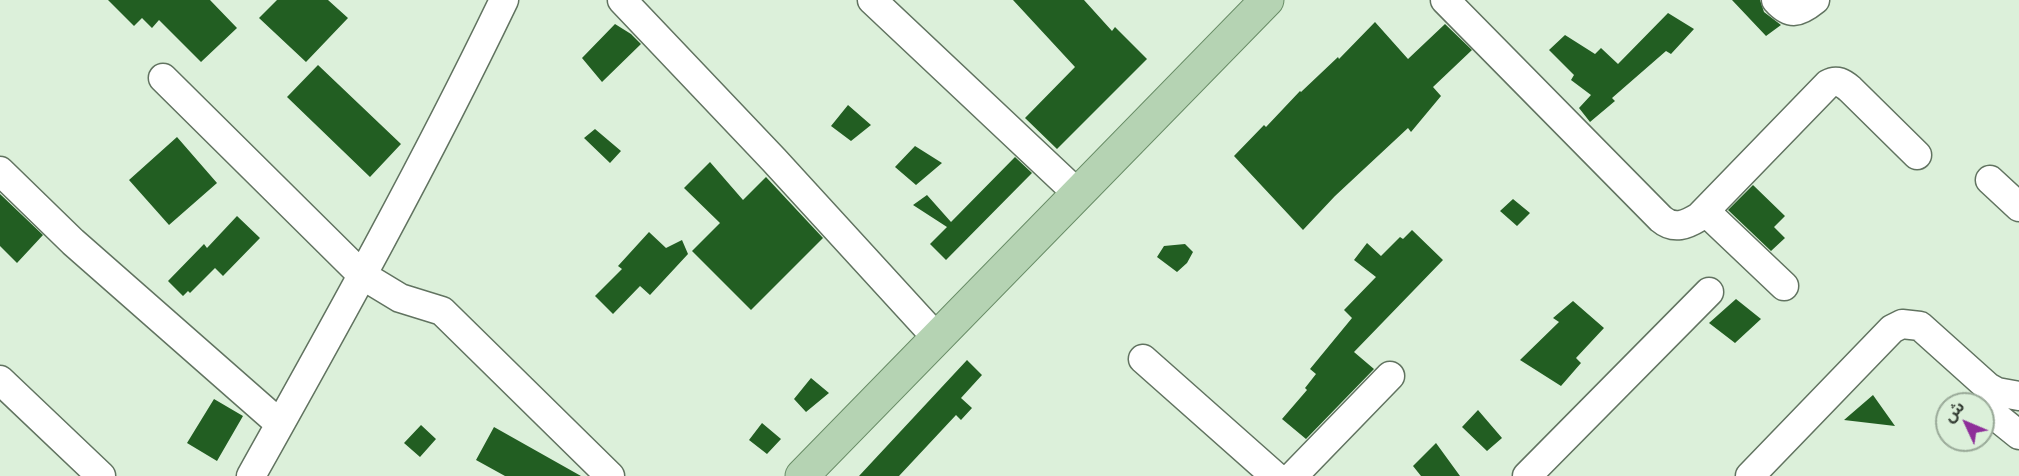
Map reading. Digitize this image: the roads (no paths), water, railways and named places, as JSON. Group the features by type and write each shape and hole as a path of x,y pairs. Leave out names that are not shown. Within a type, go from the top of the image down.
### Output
{"main road":[{"path":"803,476 1267,0"}],"street":[{"path":"251,476 388,228 460,91 504,0"},
{"path":"622,0 774,160 937,338"},
{"path":"872,0 1078,194"},
{"path":"1445,0 1661,219 1674,226 1687,224 1705,211 1828,84 1833,82 1838,81 1851,89 1917,155"},
{"path":"1776,0 1784,9 1790,11 1797,11 1815,0"},
{"path":"163,78 362,274 400,298 442,311 610,476"},
{"path":"0,171 73,242 280,424"},
{"path":"1990,180 2019,207"},
{"path":"1705,211 1784,286"},
{"path":"1527,476 1709,292"},
{"path":"1750,476 1892,329 1902,324 1920,326 1997,392 2019,396"},
{"path":"1143,359 1275,476"},
{"path":"1971,371 1973,392"},
{"path":"1293,476 1390,376"},
{"path":"0,380 101,476"},
{"path":"1995,416 2019,435"}]}
